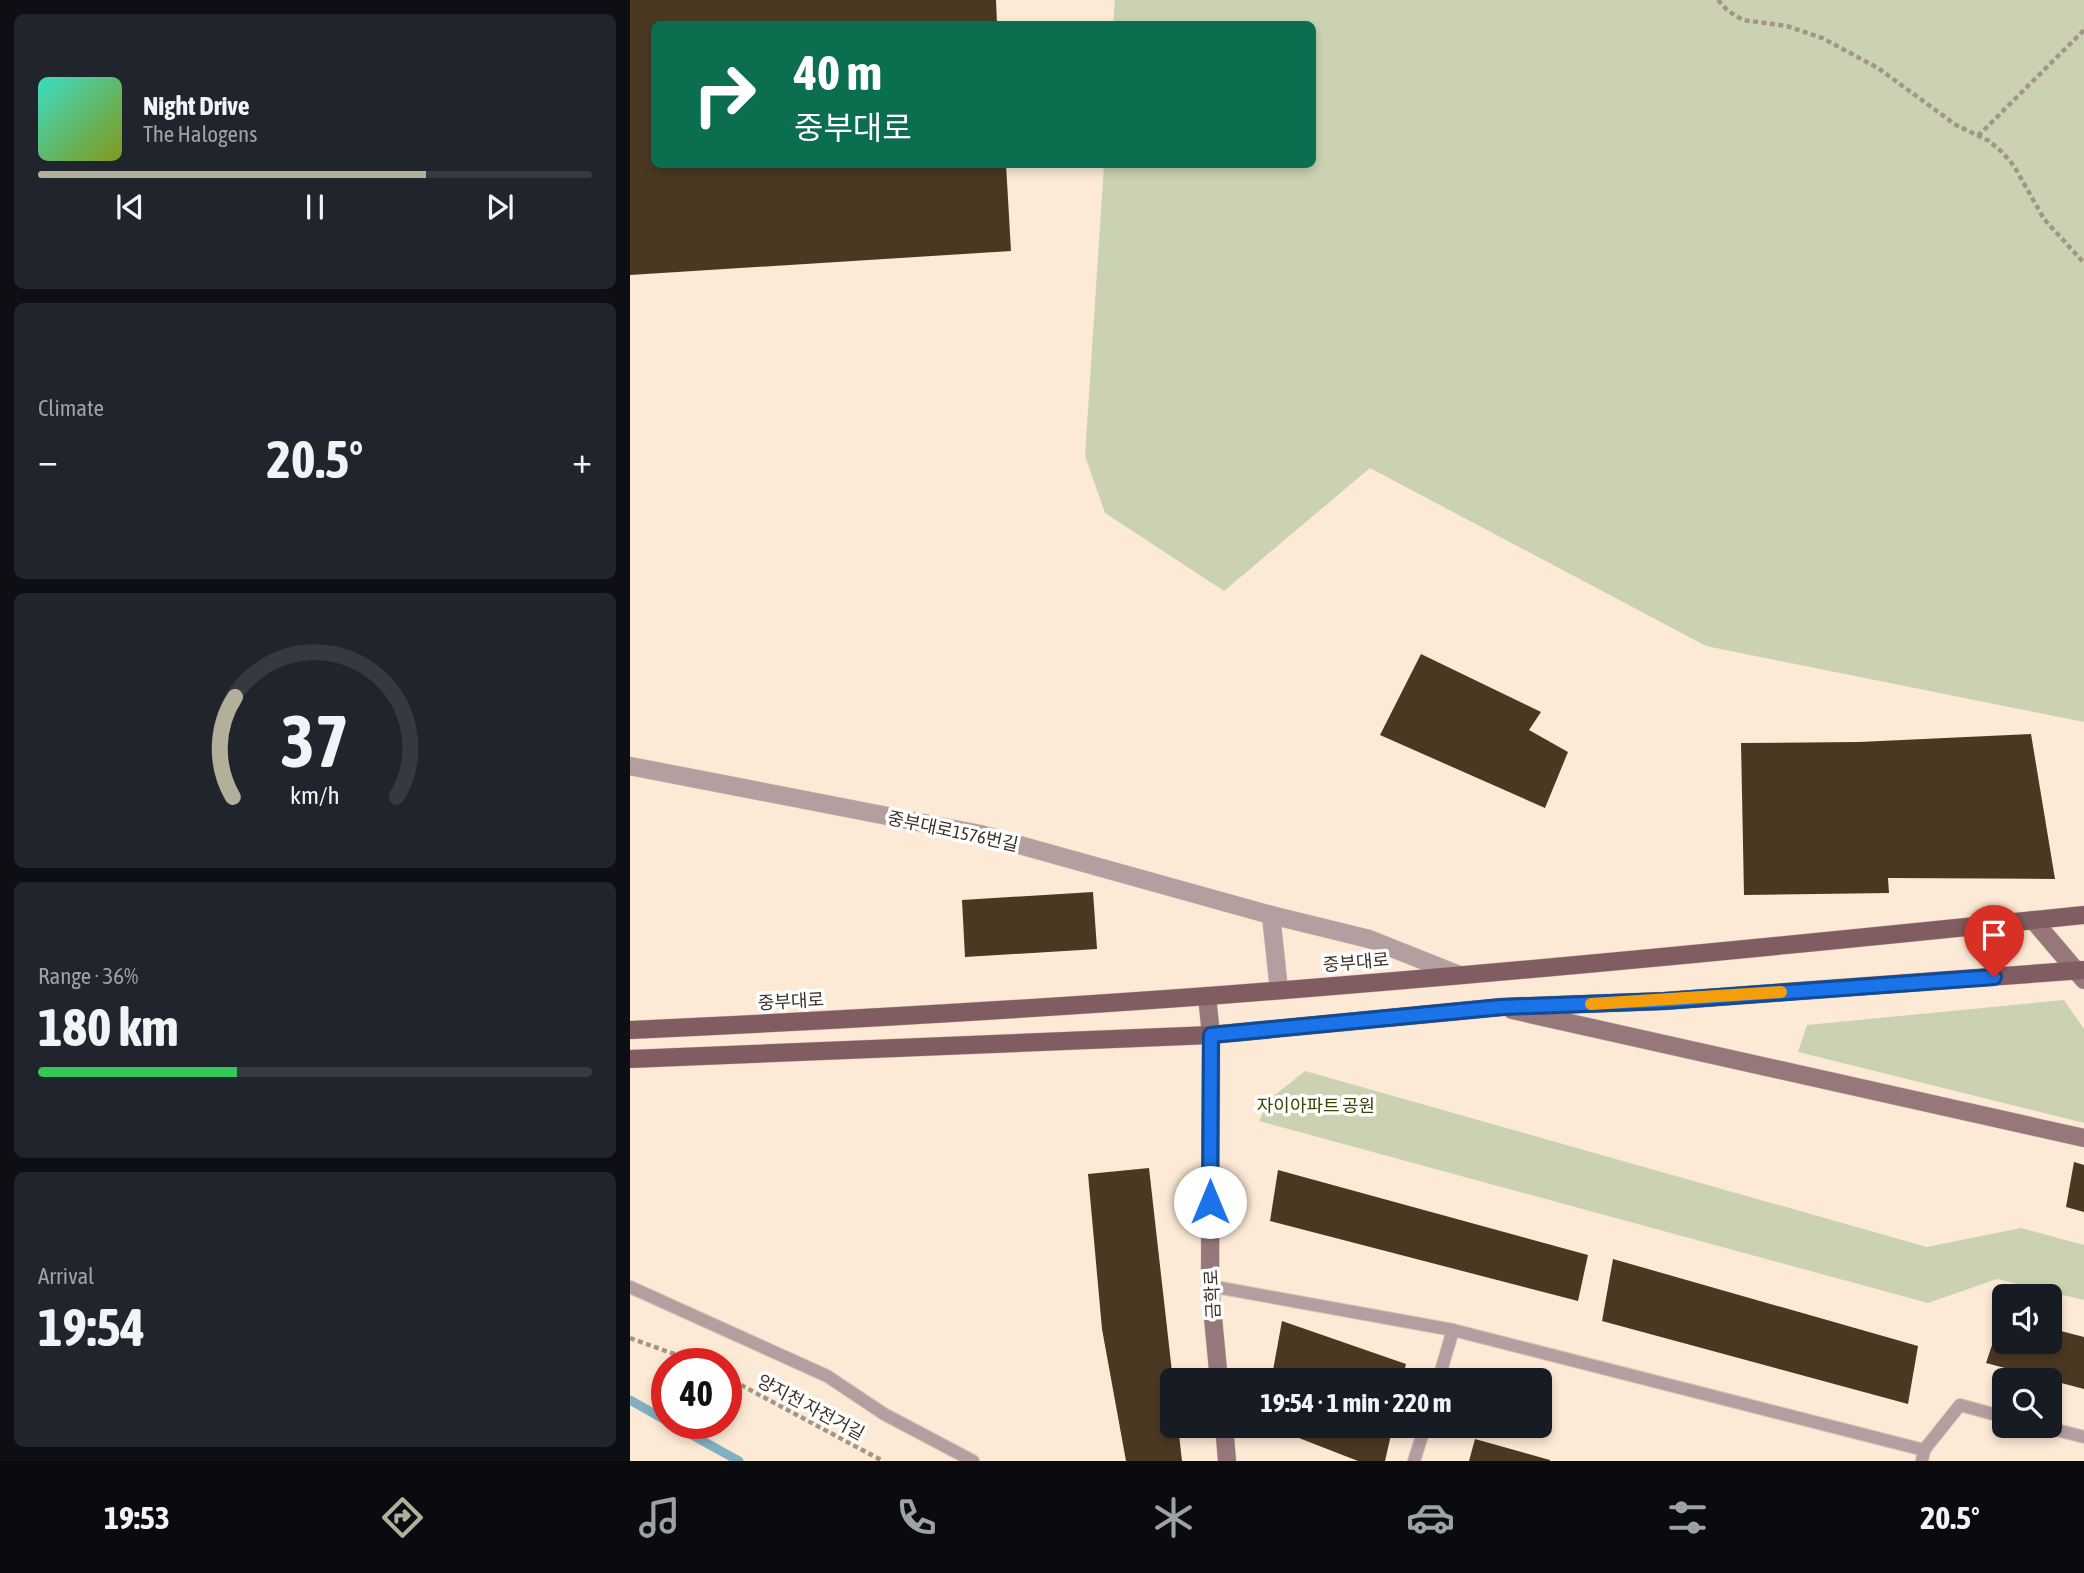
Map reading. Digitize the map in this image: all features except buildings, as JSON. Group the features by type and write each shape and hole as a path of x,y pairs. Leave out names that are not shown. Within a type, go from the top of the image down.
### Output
{"main road":[{"name":"중부대로","path":"630,1030 1207,996 2084,915"},
{"path":"2033,920 2082,974"},
{"path":"630,1059 1211,1035 1502,1007 1678,1000 2082,974"},
{"name":"금학로","path":"1207,996 1211,1035 1210,1286 1218,1368"},
{"path":"1502,1007 2084,1138"},
{"path":"1225,1438 1227,1461"}],"street":[{"name":"중부대로1576번길","path":"630,766 979,834 1271,915 1369,939 1457,974"},
{"path":"1271,915 1279,990"}],"lane":[{"path":"1210,1286 1453,1331 1923,1456 1960,1405 1992,1414"},
{"path":"630,1287 827,1376 884,1413 973,1461"},
{"path":"1442,1368 1453,1331"},
{"path":"2062,1431 2084,1437"},
{"path":"1414,1461 1421,1438"}],"path":[{"path":"1718,0 1728,11 1743,20 1787,26 1822,38 1878,68 1948,120 2002,152 2014,166 2044,219 2084,263"},
{"path":"1978,136 2084,30"},
{"path":"630,1338 658,1348"},
{"name":"양지천 자전거길","path":"742,1386 883,1461"}],"green space":[{"path":"1115,0 2084,0 2084,722 1706,646 1370,468 1224,591 1105,513 1085,456 1104,168 1316,168 1316,21 1113,21"},
{"path":"2064,1000 2084,1029 2084,1123 1798,1052 1807,1025"},
{"name":"자이아파트 공원","path":"1305,1071 1927,1247 2021,1228 2084,1245 2084,1300 2062,1295 2062,1284 2018,1284 1997,1279 1928,1303 1259,1121 1270,1099"}],"waterway":[{"path":"630,1400 651,1412"},
{"path":"699,1439 739,1461"}],"slow traffic":[{"path":"1591,1004 1781,992"}],"route":[{"path":"1210,1202 1211,1035 1502,1007 1664,1001 1994,977"}]}
